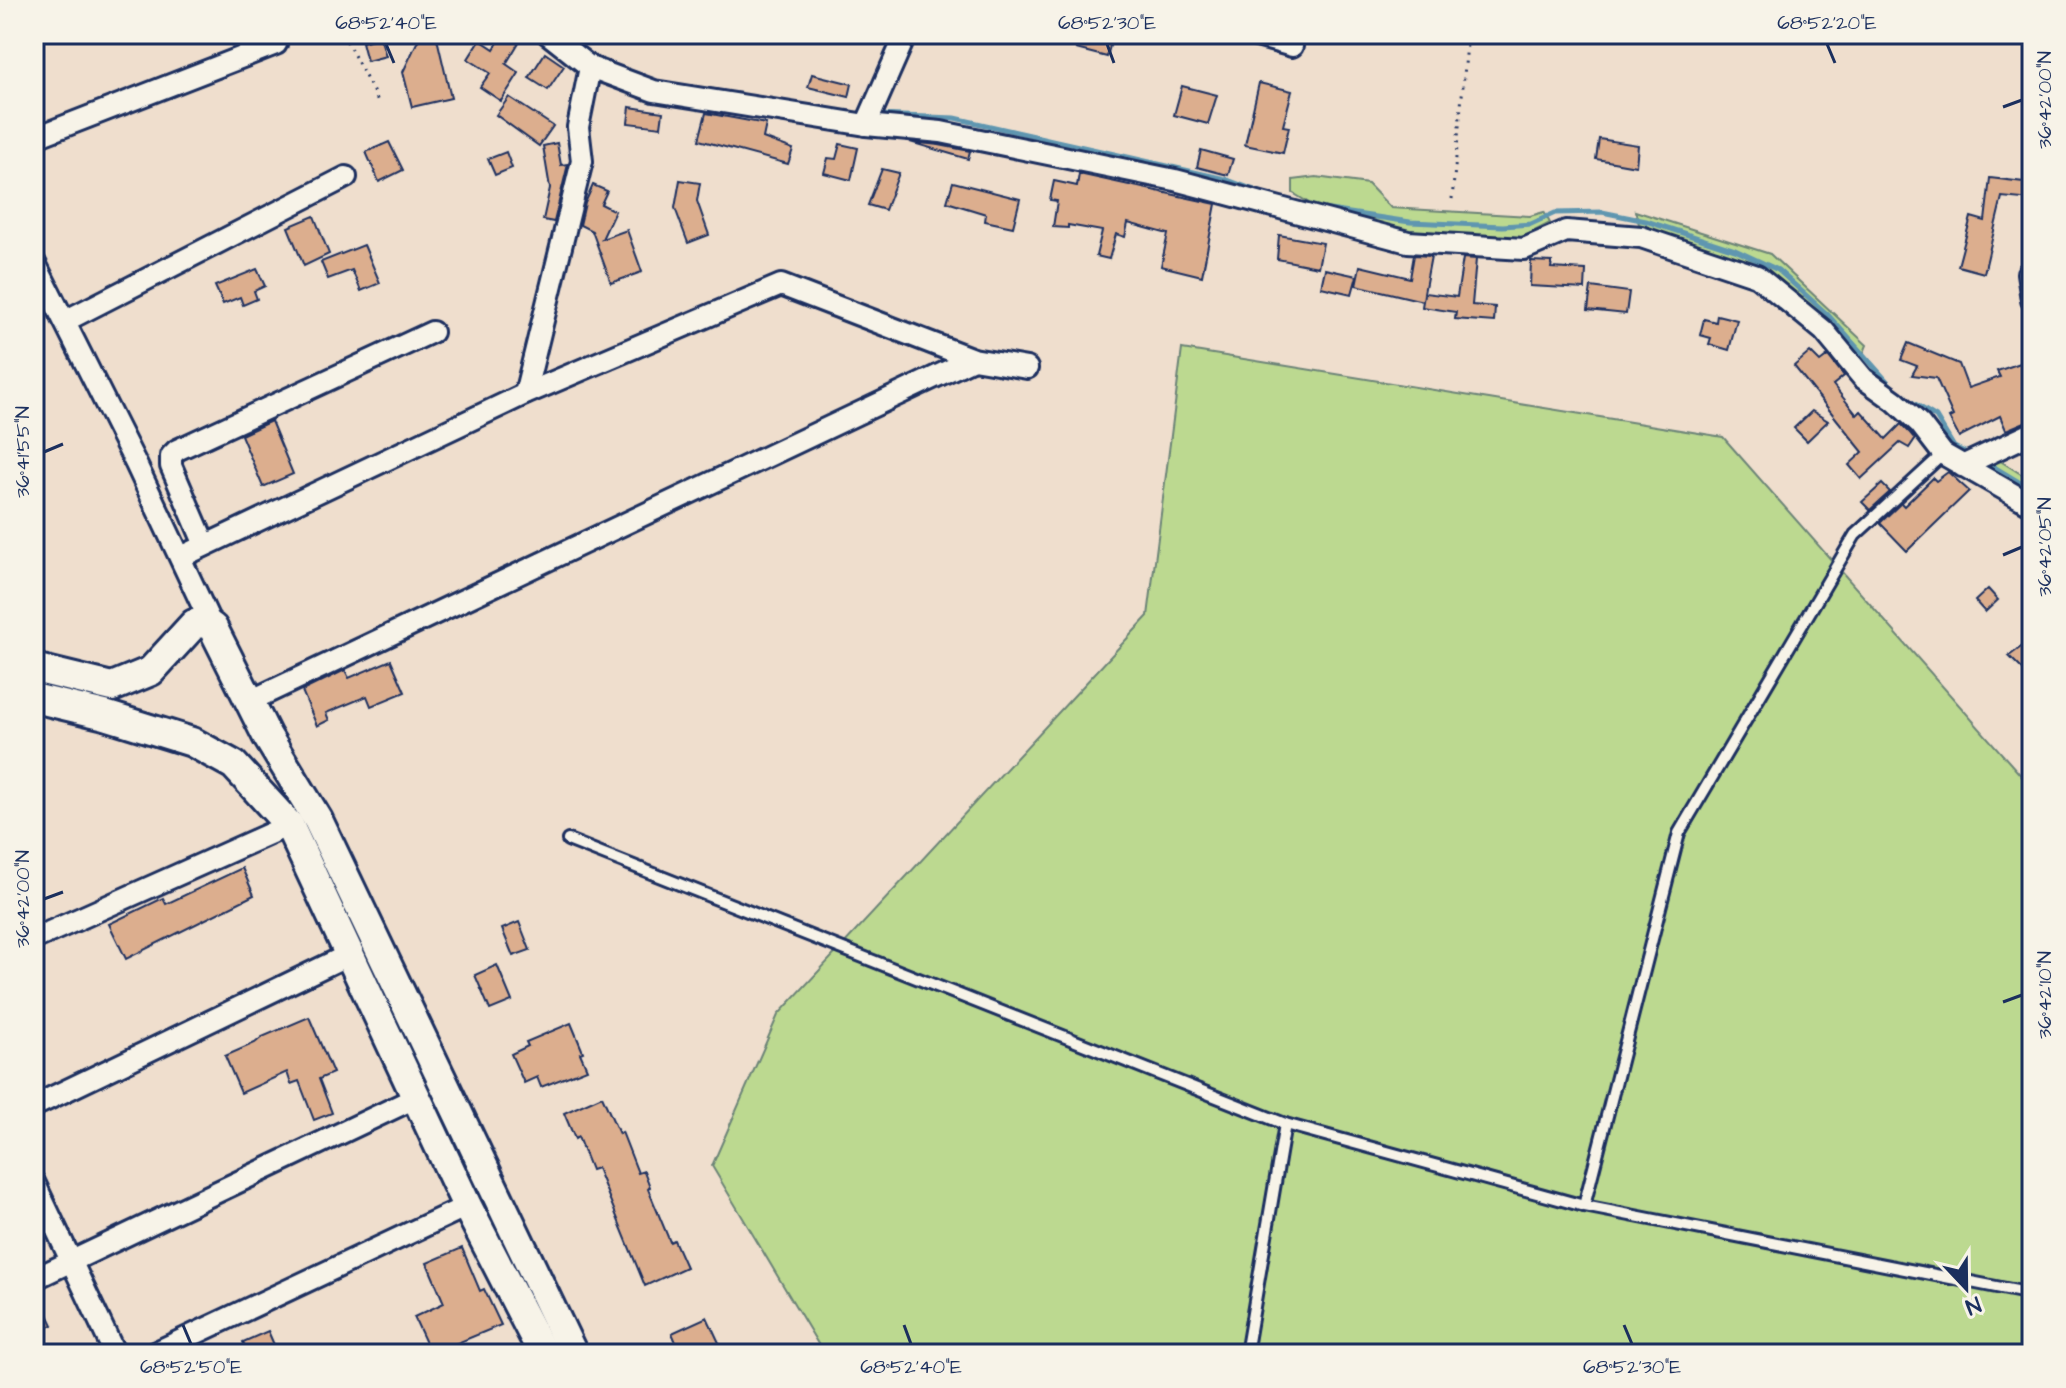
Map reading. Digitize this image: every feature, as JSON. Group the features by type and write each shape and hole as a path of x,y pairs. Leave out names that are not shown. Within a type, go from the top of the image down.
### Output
{"main road":[{"path":"34,668 112,687 151,671 194,624 206,623 213,628 267,736 318,820 573,1354"},
{"path":"105,715 112,687"},
{"path":"34,698 105,715 192,742 234,765 289,825 415,1098 542,1354"}],"street":[{"path":"548,34 590,67 654,91 866,125 941,132 1175,180 1408,242 1524,249 1566,231 1641,237 1757,276 1824,331 1863,378 1920,424 1943,454 2032,505"},
{"path":"866,125 906,34"},
{"path":"1250,34 1292,46"},
{"path":"34,138 276,44"},
{"path":"525,394 582,161 578,127 590,67"},
{"path":"65,321 346,177"},
{"path":"34,261 41,287 65,321 213,628"},
{"path":"2028,273 2032,300"},
{"path":"181,557 525,394 781,285 973,359 1027,368"},
{"path":"205,545 171,466 171,456 177,450 432,332"},
{"path":"250,701 973,359"},
{"path":"1962,466 2032,433"},
{"path":"34,939 289,825"},
{"path":"34,1106 350,954"},
{"path":"34,1279 415,1098"},
{"path":"34,1182 115,1354"},
{"path":"152,1354 467,1206"}],"lane":[{"path":"1584,1206 1679,833 1855,535 1943,454"},
{"path":"568,840 1285,1124 1584,1206 2032,1294"},
{"path":"1246,1354 1285,1124"}],"path":[{"path":"343,34 379,103"},
{"path":"1452,199 1468,34"}],"green space":[{"path":"1316,177 1368,184 1391,208 1530,216 1544,212 1550,223 1515,241 1389,231 1330,216 1293,193 1293,180"},
{"path":"1635,211 1770,254 1867,345 1860,362 1833,326 1766,272 1639,224"},
{"path":"1182,349 1723,437 2032,788 2032,1354 824,1354 712,1166 778,1015 1148,616"},
{"path":"1994,457 2032,481 2032,498 1975,465"}],"building":[{"path":"421,34 436,34 451,98 412,107 403,72"},
{"path":"503,34 524,34 506,64 519,73 501,101 480,87 490,73 468,59 480,40 494,49"},
{"path":"1080,34 1113,34 1107,57 1076,49"},
{"path":"380,37 386,56 367,61 362,42"},
{"path":"545,53 564,66 548,90 529,78"},
{"path":"812,74 852,84 849,97 808,87"},
{"path":"1259,83 1292,91 1283,126 1289,127 1283,153 1245,145"},
{"path":"1182,86 1217,95 1208,124 1174,115"},
{"path":"509,97 553,126 539,146 496,115"},
{"path":"630,107 663,112 661,127 628,123"},
{"path":"706,113 766,124 763,138 793,149 788,164 699,140"},
{"path":"1599,139 1638,145 1636,166 1596,159"},
{"path":"389,142 403,170 379,182 366,152"},
{"path":"910,142 939,145 970,151 968,159"},
{"path":"557,143 561,165 568,164 554,222 543,220 550,188 543,146"},
{"path":"840,144 858,148 851,180 824,173 828,158 836,159"},
{"path":"1201,150 1233,159 1228,175 1197,167"},
{"path":"506,152 512,168 495,175 488,159"},
{"path":"882,169 899,173 885,210 868,205"},
{"path":"1079,174 1216,204 1202,276 1161,266 1168,234 1128,223 1125,237 1116,234 1109,259 1096,256 1102,231 1068,225 1068,228 1053,227 1057,201 1050,200 1054,181 1077,186"},
{"path":"1990,178 2032,183 2032,200 2002,197 1984,273 1958,266 1971,217 1985,221"},
{"path":"680,180 700,183 697,201 709,235 688,243 675,208"},
{"path":"953,182 1020,199 1013,227 985,221 986,214 947,202"},
{"path":"593,185 607,191 601,204 615,211 602,239 627,230 642,272 611,283 592,231 580,225"},
{"path":"314,216 329,254 304,266 288,227"},
{"path":"1279,235 1323,243 1318,267 1277,259"},
{"path":"364,245 380,283 361,291 352,270 328,279 321,262"},
{"path":"1414,255 1431,256 1424,293 1457,297 1463,258 1476,259 1472,305 1495,307 1494,322 1455,319 1456,312 1422,307 1423,301 1356,285 1360,266 1410,278"},
{"path":"1531,261 1552,262 1551,268 1586,270 1585,289 1530,286"},
{"path":"257,269 265,286 254,291 257,299 243,305 240,297 223,304 215,286"},
{"path":"1325,269 1357,276 1352,294 1321,287"},
{"path":"1591,287 1629,292 1626,314 1588,310"},
{"path":"1717,315 1737,320 1729,350 1709,344 1711,338 1700,335 1704,319 1716,322"},
{"path":"1908,343 1959,364 1968,388 2000,377 1997,371 2032,359 2032,419 2006,430 2000,416 1959,437 1949,418 1953,416 1936,378 1912,375 1917,366 1901,360"},
{"path":"1810,352 1820,362 1828,356 1844,376 1833,385 1857,415 1861,411 1886,439 1901,424 1915,439 1909,448 1900,443 1861,479 1849,465 1863,452 1794,366"},
{"path":"1812,411 1828,421 1807,441 1794,428"},
{"path":"271,421 293,474 263,487 241,435"},
{"path":"1948,472 1969,491 1907,551 1880,523 1901,503 1904,506 1933,478 1936,481"},
{"path":"1882,484 1890,492 1870,510 1862,502"},
{"path":"1988,589 1998,600 1985,612 1975,601"},
{"path":"2032,639 2032,679 2009,656"},
{"path":"391,660 405,692 371,706 367,696 326,713 329,720 317,726 302,691 345,670 349,678"},
{"path":"242,868 254,895 126,959 109,924 163,898 166,904"},
{"path":"519,922 530,950 513,956 502,929"},
{"path":"497,965 512,1001 490,1010 475,975"},
{"path":"309,1017 333,1073 319,1079 332,1113 314,1120 299,1081 291,1084 287,1072 241,1093 225,1056"},
{"path":"571,1023 587,1069 541,1087 537,1077 524,1083 511,1054 528,1046 526,1042"},
{"path":"602,1096 619,1134 622,1132 638,1173 644,1171 648,1189 670,1242 674,1240 686,1267 645,1286 597,1168 591,1170 564,1113"},
{"path":"462,1248 480,1291 484,1289 501,1325 431,1354 414,1317 444,1303 427,1263"},
{"path":"46,1310 53,1325 37,1332 34,1315"},
{"path":"707,1317 721,1347 706,1354 681,1354 672,1333"},
{"path":"268,1331 278,1354 248,1354 243,1342"}],"waterway":[{"path":"876,115 955,118 1225,179 1268,195"},
{"path":"1316,208 1410,222 1503,226 1531,224 1555,213 1602,212 1646,221 1735,250 1778,270 1827,314 1894,389"},
{"path":"1905,398 1936,417 1954,447 1971,455"},
{"path":"1984,461 2032,490"}]}
